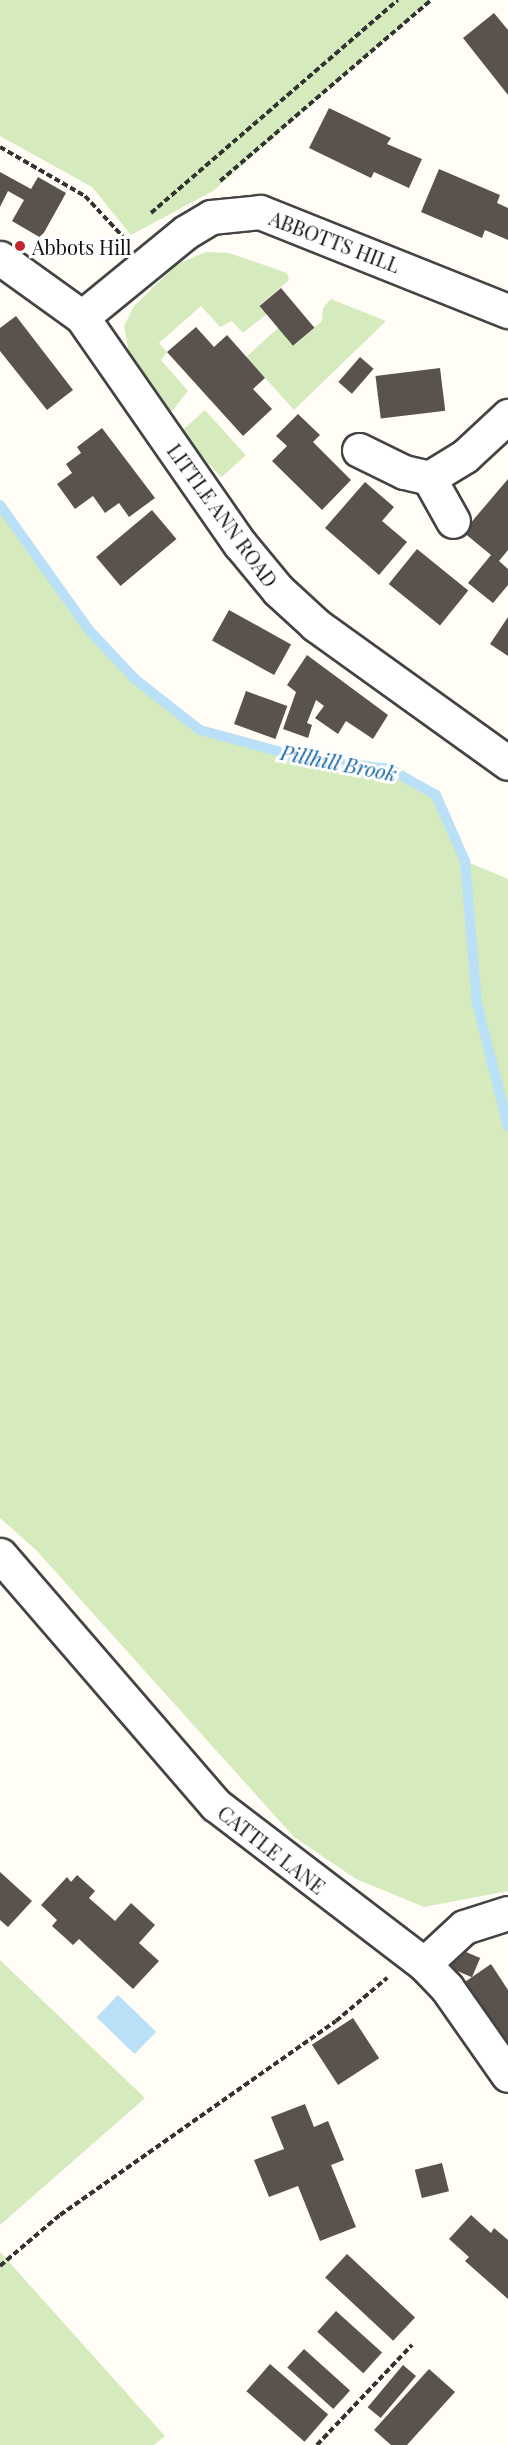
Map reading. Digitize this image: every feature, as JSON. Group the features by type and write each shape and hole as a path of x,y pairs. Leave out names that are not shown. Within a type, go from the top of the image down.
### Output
{"street":[{"name":"ABBOTTS HILL","path":"82,317 147,263 211,217 260,212 284,219 508,311"},
{"name":"LITTLE ANN ROAD","path":"0,258 82,317 240,544 278,590 316,625 508,763"},
{"path":"359,450 404,472 429,478 465,456 508,416"},
{"path":"429,478 453,521"},
{"name":"CATTLE LANE","path":"0,1556 223,1812 424,1964 447,1988 508,2075"},
{"path":"424,1964 464,1927 508,1913"}],"path":[{"path":"141,222 398,0"},
{"path":"211,217 209,205 220,181 431,0"},
{"path":"0,147 86,196 147,263"},
{"path":"123,237 132,229"},
{"path":"0,2266 60,2215 336,2021 389,1976 424,1964"},
{"path":"317,2445 412,2345"}],"green space":[{"path":"0,0 431,0 213,191 131,235 92,187 0,136"},
{"path":"206,252 229,253 287,273 289,280 260,305 267,314 243,333 232,321 220,327 201,306 159,343 167,352 161,360 188,391 171,412 166,411 130,358 124,326 134,306 176,265"},
{"path":"331,299 386,321 294,410 246,357 279,327 295,345 322,321 323,308"},
{"path":"205,410 246,455 221,477 180,432"},
{"path":"0,505 89,630 172,711 200,730 240,743 390,769 412,778 436,795 465,861 508,879 508,1891 424,1907 356,1879 294,1837 36,1550 0,1518"},
{"path":"0,1960 145,2098 0,2225"},
{"path":"0,2252 165,2436 154,2445 0,2445"}],"water":[{"path":"118,1995 156,2032 135,2054 96,2017"}],"building":[{"path":"494,13 508,30 508,95 463,38"},
{"path":"329,108 391,138 387,144 422,159 409,188 374,172 371,178 309,148"},
{"path":"439,169 500,195 497,203 508,208 508,240 485,230 482,238 421,212"},
{"path":"0,172 31,189 38,177 66,193 41,238 12,221 24,200 8,191 0,207"},
{"path":"281,288 314,328 293,346 260,306"},
{"path":"16,316 73,390 47,410 0,351 0,328"},
{"path":"196,327 214,347 227,335 265,378 253,389 272,409 243,436 167,352"},
{"path":"360,357 374,369 352,394 338,382"},
{"path":"440,368 445,411 381,419 375,376"},
{"path":"298,414 320,435 313,442 351,480 322,510 272,461 287,446 276,436"},
{"path":"102,428 155,498 129,517 119,503 105,513 93,496 75,509 57,484 72,473 66,464 81,453 77,447"},
{"path":"508,479 508,550 499,561 508,569 508,585 493,603 468,583 491,555 463,532"},
{"path":"365,482 394,507 382,521 407,542 379,575 325,528"},
{"path":"152,510 176,539 121,586 96,557"},
{"path":"417,549 468,591 440,626 389,584"},
{"path":"229,610 291,644 274,675 212,641"},
{"path":"508,617 508,656 490,644"},
{"path":"307,655 388,715 373,739 346,721 338,734 315,718 324,706 316,700 307,723 312,725 308,738 283,729 296,692 287,685"},
{"path":"246,691 287,706 275,739 234,724"},
{"path":"0,1872 32,1901 8,1927 0,1920"},
{"path":"77,1875 95,1891 89,1898 115,1921 131,1903 155,1925 139,1943 159,1961 133,1989 79,1939 73,1945 52,1926 57,1920 41,1905 67,1877 71,1882"},
{"path":"459,1949 480,1958 472,1977 451,1968"},
{"path":"491,1964 508,1990 508,2059 459,1986"},
{"path":"353,2018 379,2058 338,2085 312,2045"},
{"path":"305,2104 314,2127 328,2121 344,2160 331,2165 356,2227 320,2241 298,2186 269,2197 254,2160 284,2149 271,2117"},
{"path":"442,2163 449,2191 422,2198 415,2170"},
{"path":"471,2215 491,2233 494,2228 508,2240 508,2299 465,2261 469,2257 449,2239"},
{"path":"347,2254 415,2317 393,2341 325,2277"},
{"path":"336,2311 382,2352 363,2373 317,2332"},
{"path":"304,2349 350,2390 333,2409 287,2368"},
{"path":"270,2364 328,2415 304,2442 246,2391"},
{"path":"403,2365 416,2376 381,2418 368,2407"},
{"path":"429,2369 455,2392 407,2445 391,2445 374,2430"}],"waterway":[{"name":"Pillhill Brook","path":"0,505 89,630 135,679 200,730 303,758 390,769 436,795 465,861 477,1003 508,1126"}],"place":[{"name":"Abbots Hill","path":"20,246"}]}
